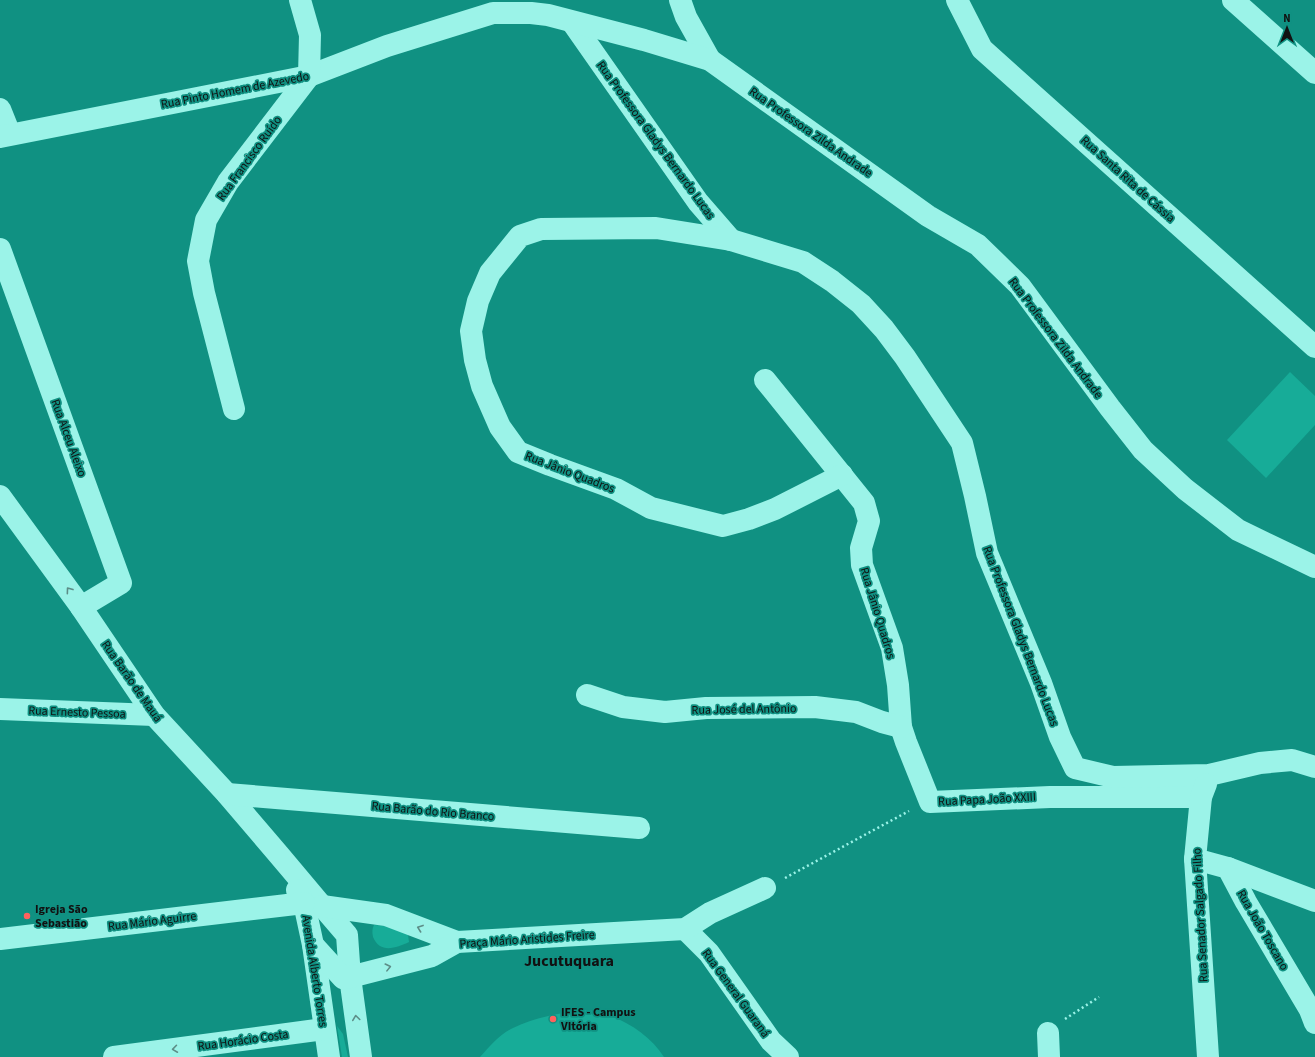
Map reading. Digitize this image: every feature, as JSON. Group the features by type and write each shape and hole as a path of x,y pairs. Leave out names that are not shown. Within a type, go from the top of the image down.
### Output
{"street":[{"path":"300,0 310,35 309,76"},
{"path":"680,0 686,16 710,60"},
{"name":"Rua Santa Rita de Cássia","path":"957,0 982,49 1315,347"},
{"path":"1233,0 1315,73"},
{"name":"Rua Pinto Homem de Azevedo","path":"0,109 5,136 309,76 488,7 531,13 572,22"},
{"path":"572,22 644,40 710,60"},
{"name":"Rua Professora Gladys Bernardo Lucas","path":"572,22 698,202 731,240 803,262 844,290 861,304 884,329 905,357 962,443 987,553 1041,683 1060,737 1076,768 1113,777 1171,777 1209,775"},
{"name":"Rua Professora Zilda Andrade","path":"710,60 876,177 928,216 978,245 1020,286 1143,450 1185,489 1238,530 1315,567"},
{"name":"Rua Francisco Ruído","path":"234,409 204,293 198,261 206,220 228,182 309,76"},
{"name":"Rua Jânio Quadros","path":"731,240 656,228 541,229 520,236 490,273 478,301 471,331 475,360 482,386 500,427 518,452 616,489 651,508 723,526 749,519 775,509 842,475"},
{"name":"Rua Alceu Aleixo","path":"0,249 122,583 81,607"},
{"name":"Rua Jânio Quadros","path":"765,380 864,502 869,521 861,548 862,565 892,648 898,685 901,727 930,802"},
{"name":"Rua Barão de Mauá","path":"0,496 81,607 154,715 227,794 279,855"},
{"name":"Rua José del Antônio","path":"587,695 623,707 665,712 706,708 815,707 856,712 882,722 901,727"},
{"name":"Rua Ernesto Pessoa","path":"0,710 154,715"},
{"path":"1209,775 1260,763 1292,760 1315,767"},
{"name":"Rua Senador Salgado Filho","path":"1208,1057 1195,859 1201,797 1209,775"},
{"name":"Rua Barão do Rio Branco","path":"227,794 639,828"},
{"name":"Rua Papa João XXIII","path":"930,802 1050,797 1201,797"},
{"name":"Avenida Alberto Torres","path":"279,855 313,905 348,935 350,977 361,1057"},
{"path":"1195,859 1228,868 1315,901"},
{"name":"Rua João Toscano","path":"1228,868 1246,902 1310,1010 1315,1022"},
{"path":"685,929 710,913 765,888"},
{"name":"Avenida Alberto Torres","path":"313,905 312,945 329,1057"},
{"name":"Rua Mário Aguirre","path":"0,939 313,905 386,915 457,942"},
{"name":"Praça Mário Aristides Freire","path":"350,977 432,956 457,942 685,929"},
{"name":"Rua General Guaraná","path":"685,929 710,953 771,1041 788,1057"},
{"path":"312,945 344,978 350,977"},
{"name":"Rua Horácio Costa","path":"114,1057 324,1029"},
{"path":"1048,1033 1049,1057"}],"path":[{"name":"Rua Papa João XXIII","path":"765,888 906,813 930,802"},
{"path":"1048,1033 1059,1023 1098,997"}],"green space":[{"path":"1290,372 1315,396 1315,425 1266,478 1227,440"},
{"path":"374,925 388,926 401,930 408,935 409,942 394,948 384,948 376,942 373,937 372,931"},
{"path":"589,1010 600,1012 621,1020 641,1032 650,1040 664,1057 480,1057 495,1041 513,1028 522,1024 569,1012"},
{"path":"337,1026 343,1034 348,1057 342,1057"}],"place":[{"name":"Igreja São Sebastião","path":"27,916"},
{"name":"IFES - Campus VItória","path":"553,1019"}],"district":[{"name":"Jucutuquara","path":"569,960"}]}
